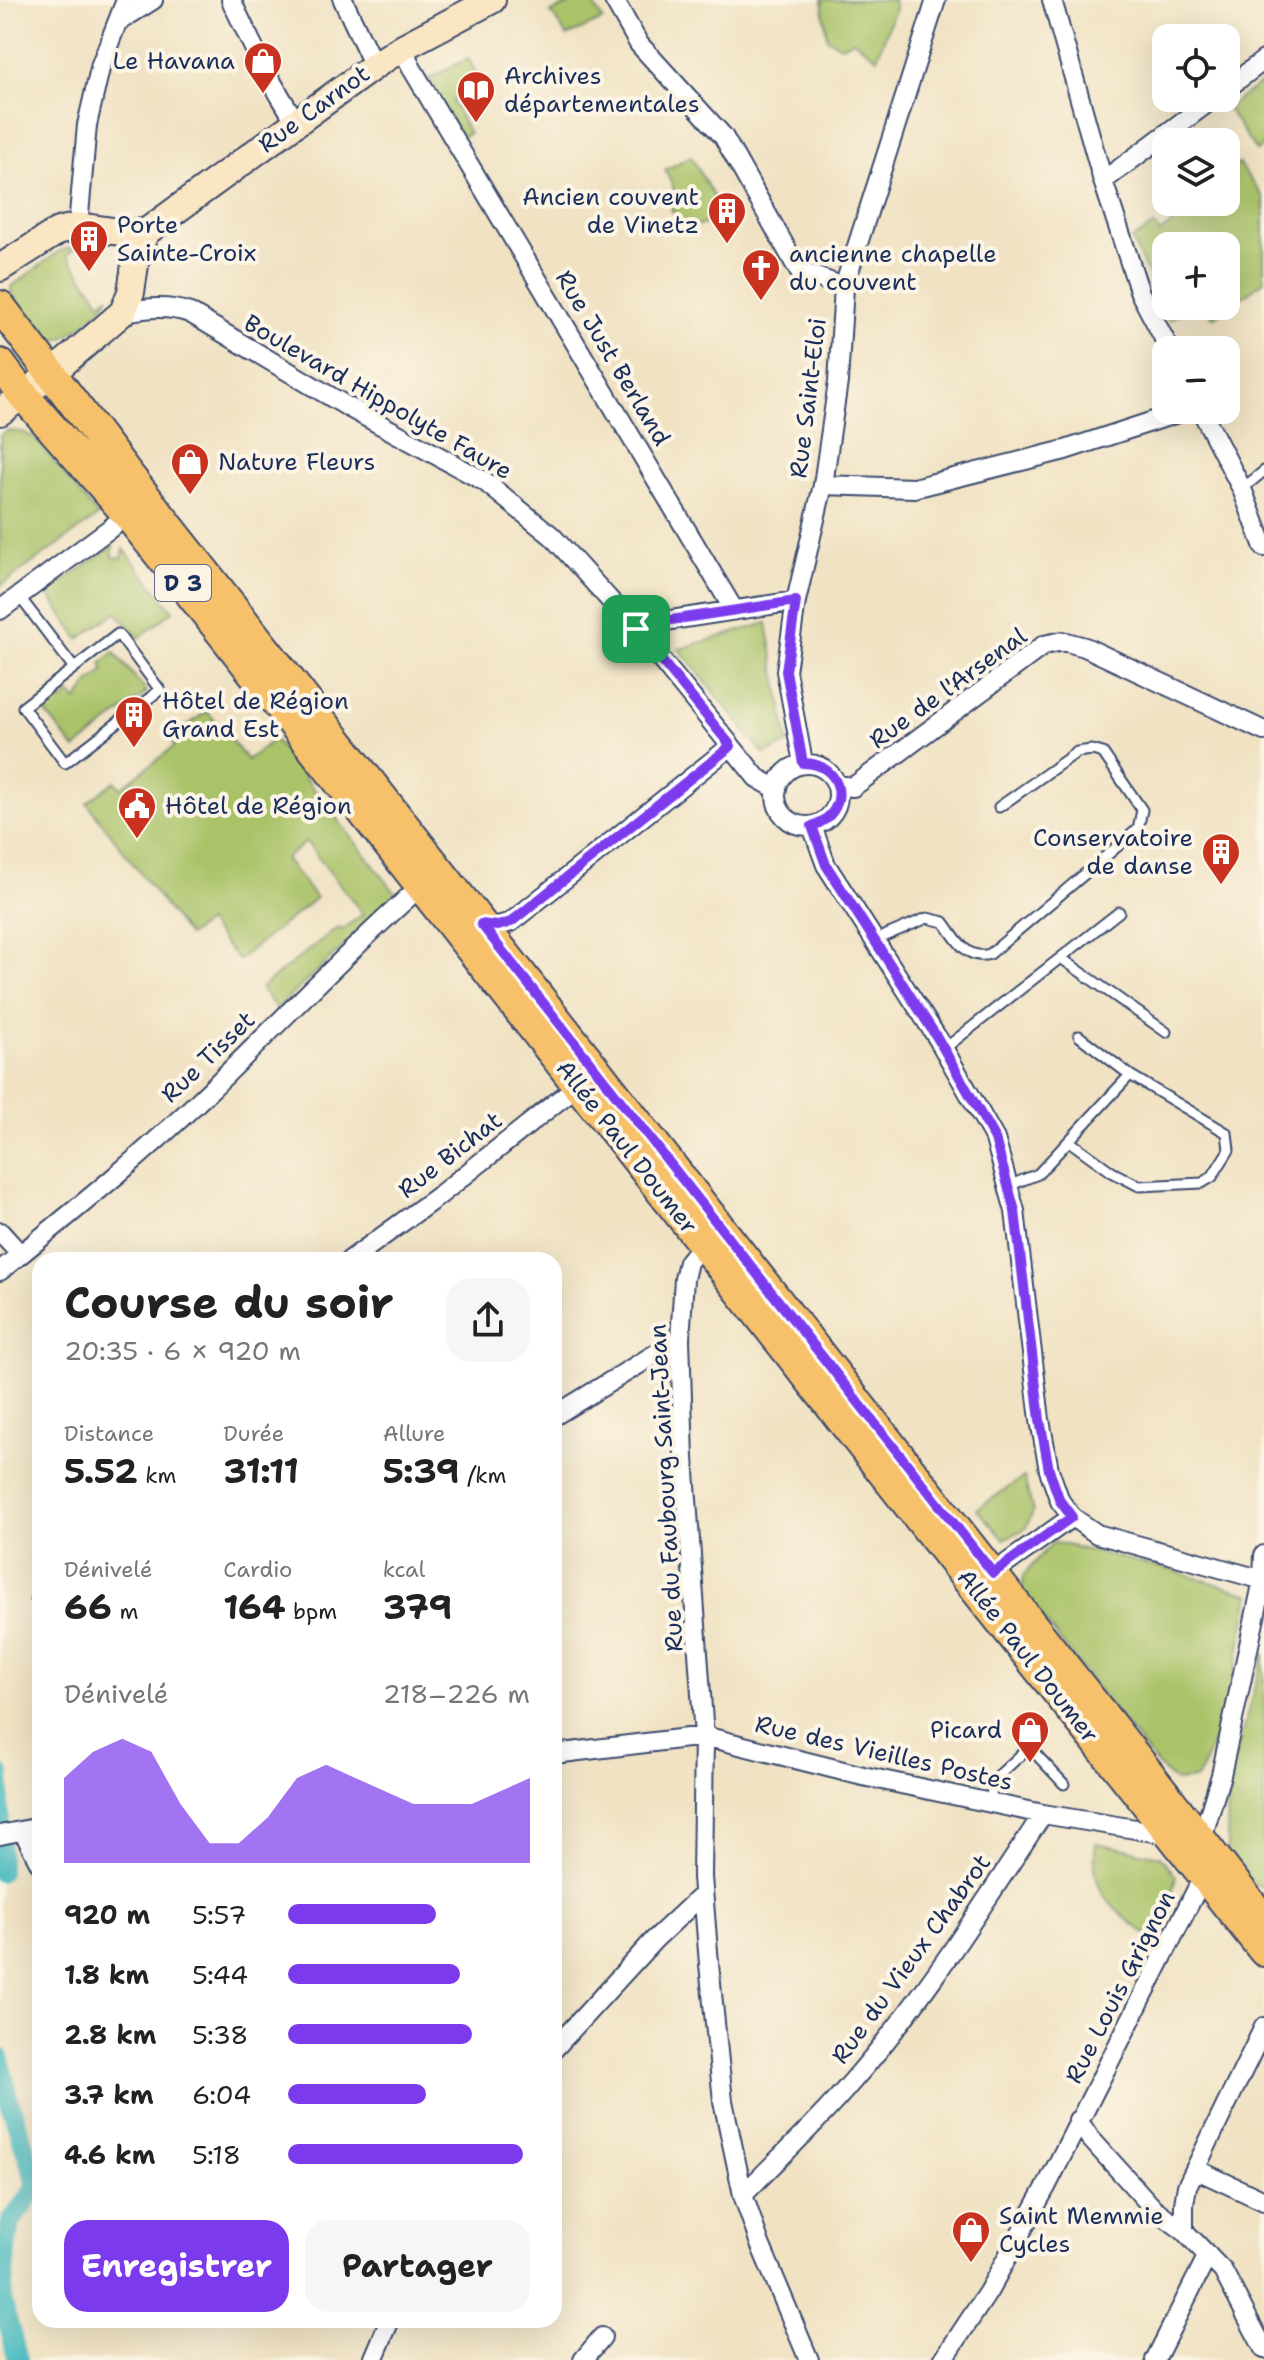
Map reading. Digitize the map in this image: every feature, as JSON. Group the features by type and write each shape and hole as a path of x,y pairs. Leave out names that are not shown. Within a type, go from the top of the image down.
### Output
{"main road":[{"name":"Rue Carnot","path":"146,232 374,66 403,47 492,0"},
{"path":"85,227 116,249 124,263 127,302"},
{"path":"0,268 58,231 85,227 127,233 146,232 137,251 127,302 51,374 12,404"},
{"name":"D 3","path":"0,306 481,924 1202,1838 1247,1907 1264,1951"},
{"name":"D 3","path":"0,364 12,404"},
{"name":"Allée Paul Doumer","path":"12,404 128,515 1171,1834 1204,1875 1247,1907"}],"street":[{"path":"85,227 87,125 101,64 126,0"},
{"path":"118,22 153,0"},
{"path":"231,0 264,69 295,121"},
{"path":"343,0 374,66"},
{"path":"614,0 639,44 723,136 799,271 844,287"},
{"name":"Rue Saint-Eloi","path":"803,763 786,671 796,601 823,485 838,382 844,287 936,0"},
{"path":"1052,0 1103,181 1140,293 1163,336"},
{"name":"Rue Just Berland","path":"403,47 411,67 734,610"},
{"path":"1240,78 1264,60"},
{"path":"1103,181 1195,112"},
{"name":"Boulevard Hippolyte Faure","path":"127,302 173,307 190,313 348,407 484,481 552,536 636,629 757,778 777,789"},
{"path":"823,485 914,488 1065,450 1152,421"},
{"path":"1208,424 1242,489 1264,547"},
{"path":"0,610 128,515"},
{"path":"636,629 671,620 796,601"},
{"name":"Rue de l'Arsenal","path":"837,785 853,787 1044,645 1063,641 1085,647 1264,731"},
{"path":"481,924 498,926 511,922 731,746"},
{"path":"803,763 828,770 837,785 837,806 822,822 812,826 802,826 785,816 776,798 786,772 803,763"},
{"path":"812,826 826,865 944,1049 995,1139 1015,1211 1040,1420 1049,1470 1060,1501 1072,1517 1097,1534 1263,1582"},
{"name":"Rue Tisset","path":"0,1271 202,1099 313,987 421,886"},
{"name":"Rue Bichat","path":"361,1252 441,1194 578,1085"},
{"path":"0,1232 20,1254"},
{"name":"Rue du Faubourg Saint-Jean","path":"703,1243 688,1262 680,1339 684,1458 704,1736 703,1894 723,2101 743,2195 760,2244 809,2360"},
{"path":"562,1411 680,1339"},
{"path":"993,1573 1072,1517"},
{"path":"1204,1875 1202,1838 1221,1775 1263,1582 1264,1555"},
{"name":"Rue des Vieilles Postes","path":"562,1753 704,1736 863,1776 1043,1814 1202,1838"},
{"name":"Rue du Vieux Chabrot","path":"743,2195 850,2085 898,2026 1043,1814"},
{"path":"18,1831 32,1852"},
{"name":"Rue Louis Grignon","path":"943,2360 995,2281 1046,2187 1204,1875"},
{"path":"562,2040 654,1940 703,1894"},
{"path":"1184,2231 1187,2186 1264,2027"},
{"path":"1078,2120 1090,2138 1153,2208 1184,2231 1223,2271 1264,2349"},
{"path":"1195,2169 1264,2201"},
{"path":"1155,2360 1208,2255"},
{"path":"373,2360 387,2328"},
{"path":"583,2360 602,2337"}],"lane":[{"path":"1242,489 1264,471"},
{"path":"19,596 74,668"},
{"path":"118,634 160,690 65,763 23,707 74,668 118,634"},
{"path":"875,940 927,918 944,922 967,953 980,957 990,954 1138,829 1142,810 1103,753 1092,750 1077,752 999,807"},
{"path":"944,1049 1119,912"},
{"path":"1061,958 1166,1032"},
{"path":"1069,1141 1112,1172 1139,1186 1202,1183 1212,1177 1229,1150 1227,1133 1130,1075 1079,1036"},
{"path":"1008,1186 1038,1174 1130,1075"},
{"path":"988,1802 998,1776 1025,1751 1032,1750 1064,1784"}],"green space":[{"path":"578,0 591,0 603,20 567,36 551,13"},
{"path":"822,0 893,0 895,9 877,58 853,40 841,46 827,38"},
{"path":"468,58 481,83 452,101 469,133 460,138 429,79"},
{"path":"1264,81 1264,145 1256,151 1230,112 1240,112 1240,99"},
{"path":"691,156 728,223 697,225 677,219 671,209 678,198 665,170"},
{"path":"1240,165 1264,198 1264,281 1240,299 1240,232 1161,232 1178,219 1175,216 1240,216"},
{"path":"1154,225 1159,232 1152,232 1152,284 1132,240"},
{"path":"75,246 67,255 101,302 109,296 84,325 49,342 43,339 12,300 11,287 60,251"},
{"path":"7,431 23,432 35,438 98,516 0,586 0,435"},
{"path":"113,546 113,557 122,558 124,549 173,611 139,638 116,612 79,639 47,593"},
{"path":"767,623 788,743 764,754 679,649"},
{"path":"114,652 147,692 75,749 43,709 58,697 61,702 70,694 77,701 89,683 104,671 101,664"},
{"path":"207,711 247,760 274,739 394,891 394,900 276,1009 261,988 338,927 342,930 363,914 306,842 285,859 316,898 238,960 207,922 188,936 87,803 115,781 121,788 175,746 170,739"},
{"path":"1024,1477 1033,1512 1025,1529 1004,1539 977,1509"},
{"path":"1053,1542 1171,1570 1250,1594 1224,1712 1197,1779 1175,1781 1159,1767 1022,1592 1023,1576"},
{"path":"1264,1653 1264,1888 1240,1873 1231,1861 1227,1848 1228,1784"},
{"path":"1096,1843 1160,1856 1176,1876 1170,1902 1156,1934 1148,1936 1124,1917 1099,1887 1094,1860"}],"waterway":[{"path":"0,1774 0,1872"},
{"path":"0,2057 7,2094 32,2170"},
{"path":"18,2360 2,2299 11,2222 32,2192"}],"place":[{"name":"Le Havana","path":"263,95"},
{"name":"Archives départementales","path":"476,124"},
{"name":"Ancien couvent de Vinetz","path":"727,245"},
{"name":"Porte Sainte-Croix","path":"89,273"},
{"name":"ancienne chapelle du couvent","path":"761,302"},
{"name":"Nature Fleurs","path":"190,496"},
{"name":"Hôtel de Région Grand Est","path":"134,749"},
{"name":"Hôtel de Région","path":"137,840"},
{"name":"Conservatoire de danse","path":"1221,886"},
{"name":"Picard","path":"1030,1764"},
{"name":"Saint Memmie Cycles","path":"971,2264"}],"route":[{"path":"796,601 786,671 803,763 812,763 828,770 834,777 839,796 831,816 812,826 826,865 938,1039 995,1139 1015,1211 1040,1420 1049,1470 1060,1501 1072,1517 993,1573 481,924 498,926 511,922 731,746 636,629 671,620 796,601"}]}
